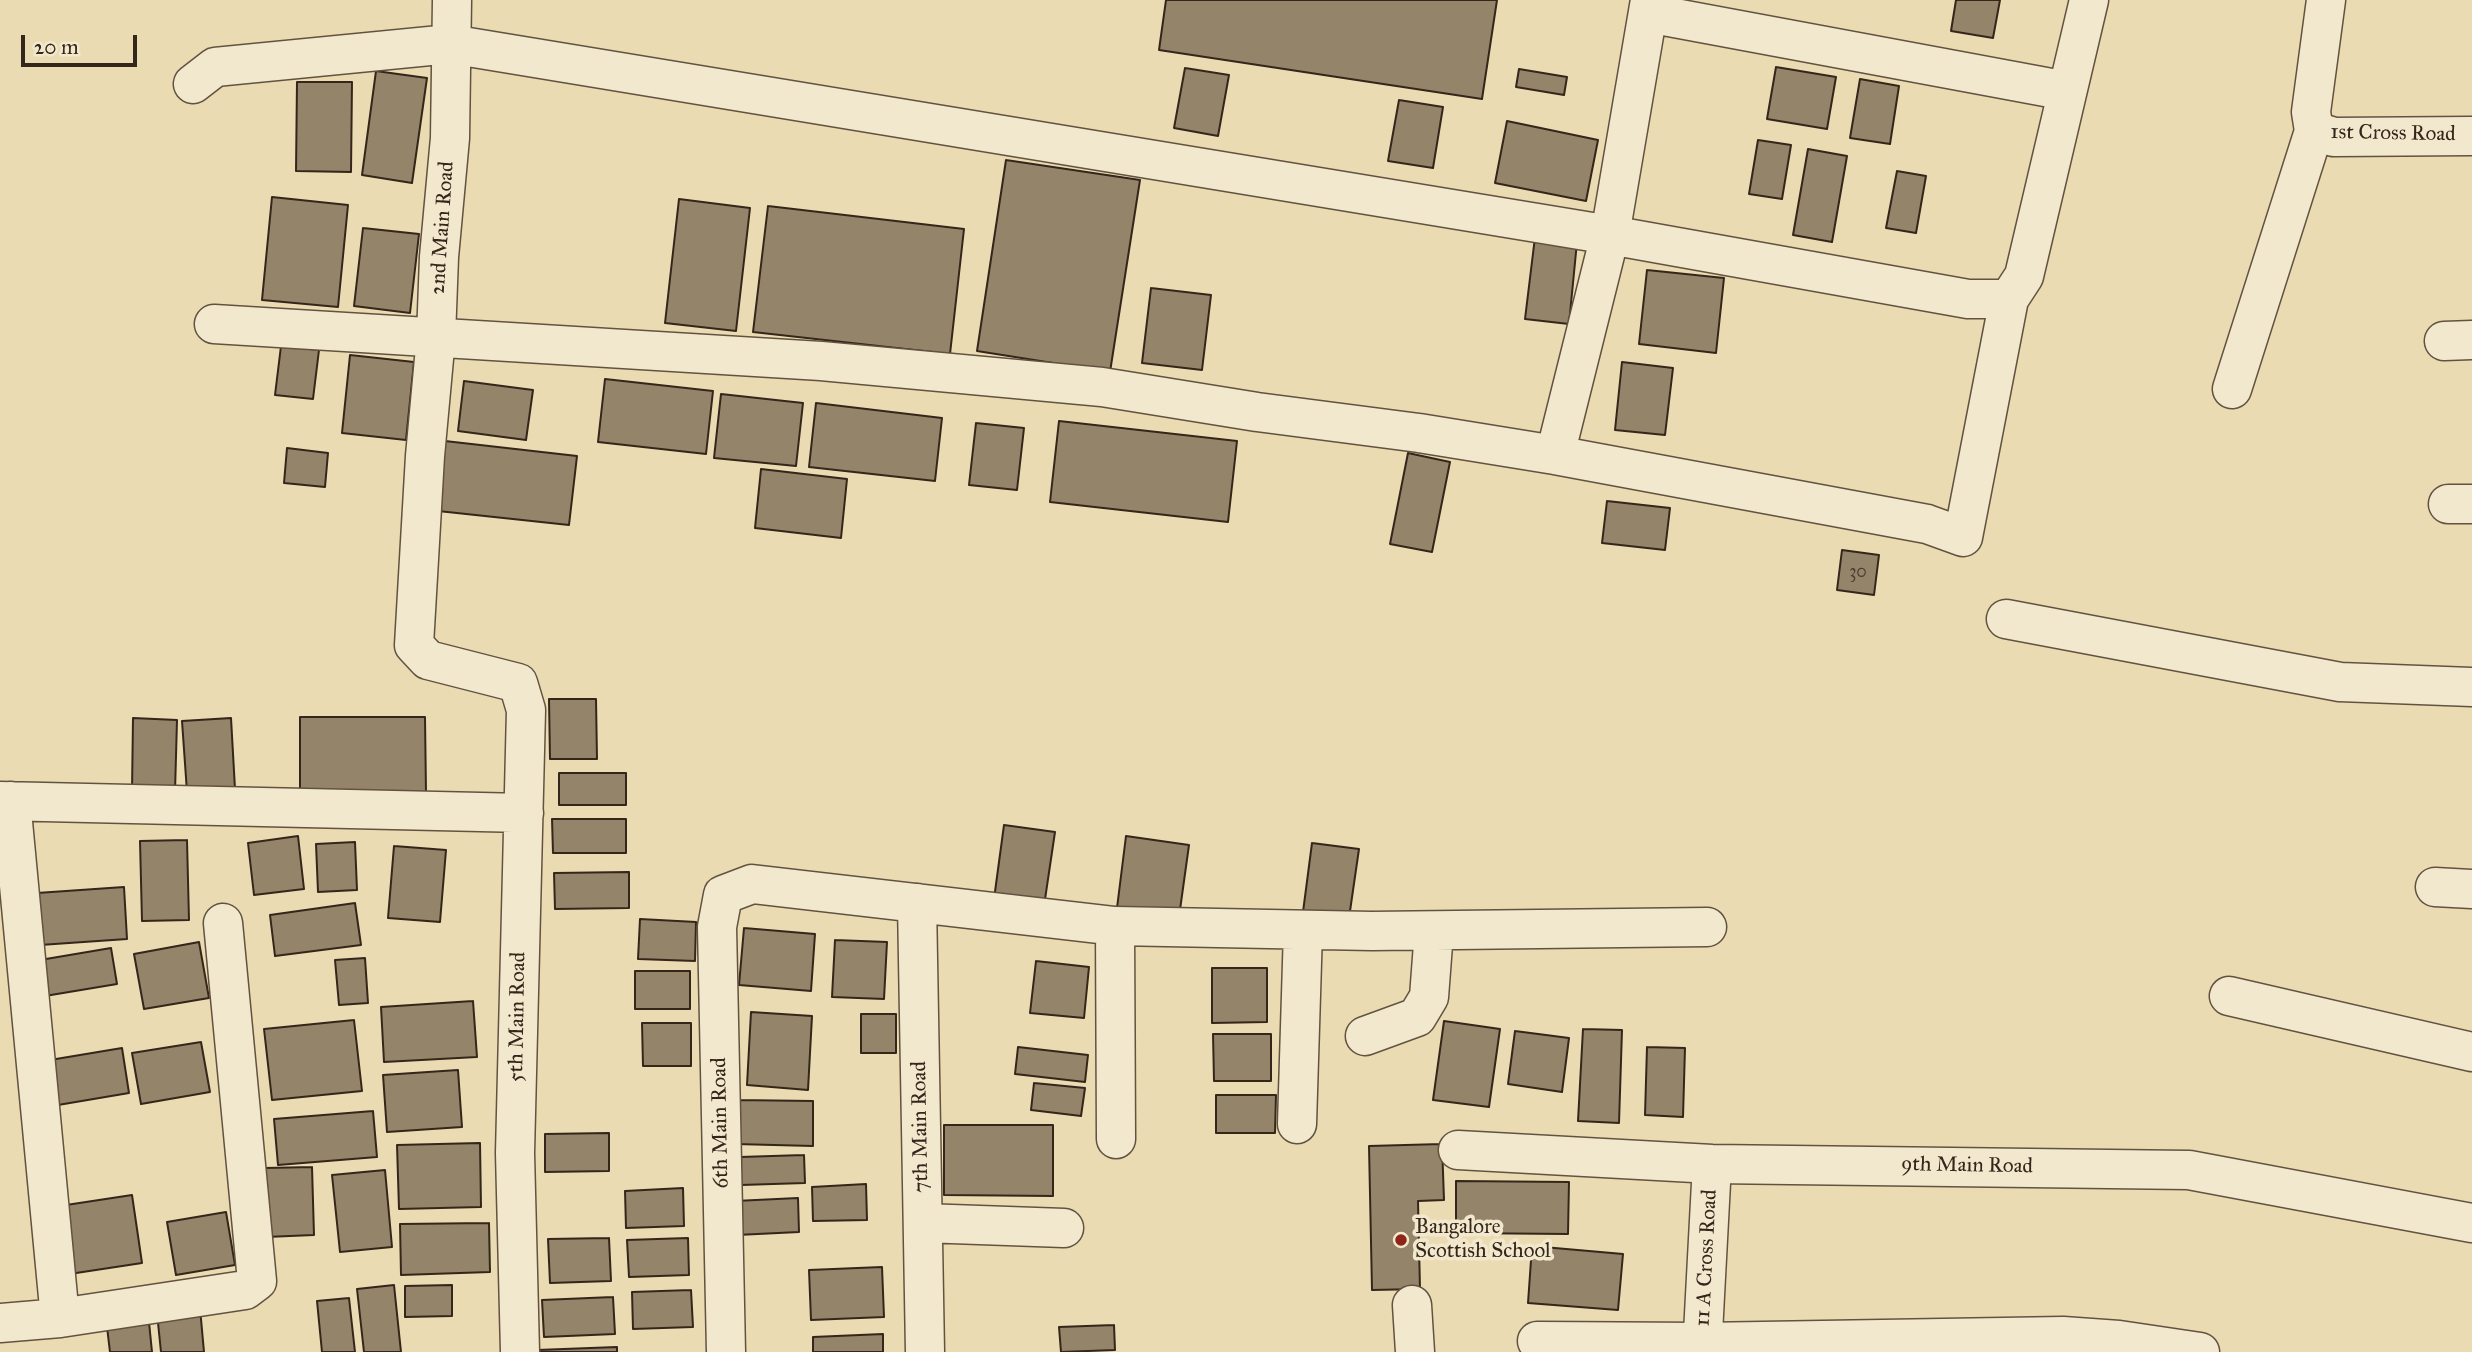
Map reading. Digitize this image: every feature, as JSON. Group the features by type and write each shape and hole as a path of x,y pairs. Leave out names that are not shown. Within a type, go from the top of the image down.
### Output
{"street":[{"name":"2nd Main Road","path":"452,0 450,138 439,257 436,337 425,456 414,645 428,660 517,683"},
{"path":"214,324 821,361 1102,387 1555,455 1927,524 1963,537 2009,299 2024,276 2089,0"},
{"path":"2232,389 2314,131 2311,112 2326,0"},
{"path":"1555,455 1610,235 1648,6 2067,91"},
{"path":"193,85 215,67 450,44 1610,235 1968,299 2009,299"},
{"name":"1st Cross Road","path":"2314,131 2334,137 2472,136"},
{"path":"2006,619 2340,682 2472,687"},
{"name":"5th Main Road","path":"517,683 526,710 515,1153 520,1352"},
{"path":"61,1318 6,801 524,813"},
{"name":"6th Main Road","path":"726,1352 717,927 723,895 752,884 917,903"},
{"path":"917,903 1115,926 1434,931 1707,927"},
{"name":"7th Main Road","path":"917,903 925,1352"},
{"path":"0,1322 61,1318 244,1290 257,1281 223,923"},
{"path":"1115,926 1116,1139"},
{"path":"1297,1125 1303,930"},
{"path":"1365,1036 1417,1017 1429,997 1434,931"},
{"path":"2229,996 2472,1052"},
{"name":"9th Main Road","path":"1458,1150 1712,1164 2189,1170 2472,1223"},
{"name":"11 A Cross Road","path":"1702,1347 1712,1164"},
{"path":"923,1223 1064,1228"},
{"path":"1412,1305 1415,1352"},
{"path":"1537,1341 1702,1347 2063,1336 2119,1340 2200,1352"}],"building":[{"path":"1166,0 1497,0 1482,99 1159,50"},
{"path":"1956,0 2000,0 1993,38 1951,31"},
{"path":"1776,67 1836,77 1827,129 1767,119"},
{"path":"1185,68 1229,75 1218,136 1174,128"},
{"path":"1519,69 1567,77 1564,95 1516,87"},
{"path":"376,71 427,78 412,183 362,175"},
{"path":"1860,79 1899,86 1890,144 1850,138"},
{"path":"297,82 352,82 351,172 296,171"},
{"path":"1399,100 1443,107 1433,168 1388,161"},
{"path":"1507,121 1598,140 1586,201 1495,183"},
{"path":"1758,140 1791,145 1782,199 1749,194"},
{"path":"1808,149 1847,156 1832,242 1793,235"},
{"path":"1006,160 1140,180 1110,372 977,351"},
{"path":"1897,171 1926,176 1916,233 1886,228"},
{"path":"272,197 348,205 338,307 262,300"},
{"path":"679,199 750,208 736,331 665,323"},
{"path":"768,206 964,229 950,354 753,332"},
{"path":"363,228 419,234 410,313 354,306"},
{"path":"1535,237 1577,242 1569,324 1525,319"},
{"path":"1647,270 1724,278 1716,353 1639,344"},
{"path":"1151,288 1211,295 1202,370 1142,363"},
{"path":"281,346 319,350 313,399 275,395"},
{"path":"350,355 414,362 406,440 342,433"},
{"path":"1622,362 1673,368 1665,435 1615,430"},
{"path":"605,379 713,391 706,454 598,442"},
{"path":"464,381 533,390 526,440 458,431"},
{"path":"721,394 803,403 796,466 714,458"},
{"path":"816,403 942,418 935,481 809,467"},
{"path":"1059,421 1237,441 1228,522 1050,502"},
{"path":"976,423 1024,428 1017,490 969,485"},
{"path":"445,441 577,456 569,525 438,511"},
{"path":"287,448 328,453 325,487 284,483"},
{"path":"1408,453 1450,462 1432,552 1390,544"},
{"path":"761,469 847,479 841,538 755,528"},
{"path":"1607,501 1670,508 1665,550 1602,543"},
{"path":"1842,550 1879,555 1874,595 1837,590"},
{"path":"549,699 596,699 597,759 550,759"},
{"path":"300,717 425,717 426,793 300,793"},
{"path":"133,718 177,720 175,792 132,791"},
{"path":"231,718 235,789 187,792 182,721"},
{"path":"559,773 626,773 626,805 559,805"},
{"path":"552,819 626,819 626,853 553,853"},
{"path":"1004,825 1055,832 1044,906 994,899"},
{"path":"298,836 304,889 254,895 248,843"},
{"path":"1126,836 1189,845 1179,917 1117,908"},
{"path":"187,840 189,920 142,921 140,841"},
{"path":"355,842 357,890 318,892 316,844"},
{"path":"1312,843 1359,849 1349,918 1303,912"},
{"path":"394,846 446,850 440,922 388,918"},
{"path":"629,872 629,908 555,909 554,873"},
{"path":"124,887 127,939 40,945 37,893"},
{"path":"355,903 361,945 275,956 270,915"},
{"path":"640,919 696,922 695,961 638,959"},
{"path":"744,928 815,934 811,991 739,985"},
{"path":"835,940 887,942 884,999 832,997"},
{"path":"199,942 209,998 144,1009 134,954"},
{"path":"111,948 117,984 45,996 40,960"},
{"path":"365,958 368,1003 339,1005 335,960"},
{"path":"1036,961 1089,967 1084,1018 1030,1013"},
{"path":"1212,968 1267,968 1267,1022 1212,1023"},
{"path":"635,971 690,971 690,1009 635,1009"},
{"path":"473,1001 477,1057 384,1062 381,1007"},
{"path":"751,1012 812,1016 808,1090 747,1085"},
{"path":"861,1014 896,1014 896,1053 861,1053"},
{"path":"354,1020 362,1091 272,1100 264,1029"},
{"path":"1444,1021 1500,1029 1489,1107 1433,1100"},
{"path":"642,1023 691,1023 691,1066 643,1066"},
{"path":"1583,1029 1622,1030 1619,1123 1578,1121"},
{"path":"1515,1031 1569,1038 1562,1092 1508,1084"},
{"path":"1213,1034 1271,1034 1271,1081 1214,1081"},
{"path":"201,1042 210,1092 141,1104 132,1053"},
{"path":"1018,1047 1088,1055 1085,1082 1015,1074"},
{"path":"1647,1047 1685,1048 1683,1117 1645,1115"},
{"path":"122,1048 129,1093 58,1105 50,1060"},
{"path":"458,1070 462,1127 387,1132 383,1075"},
{"path":"1034,1083 1085,1088 1081,1116 1031,1110"},
{"path":"1216,1095 1276,1095 1275,1133 1216,1133"},
{"path":"736,1100 813,1101 813,1146 735,1144"},
{"path":"373,1111 377,1157 278,1165 274,1119"},
{"path":"944,1125 1053,1125 1053,1196 944,1195"},
{"path":"609,1133 609,1171 545,1172 545,1134"},
{"path":"480,1143 481,1207 399,1209 397,1145"},
{"path":"1442,1144 1444,1200 1418,1201 1420,1289 1372,1290 1369,1146"},
{"path":"804,1155 805,1183 741,1185 740,1157"},
{"path":"312,1167 314,1235 266,1237 265,1168"},
{"path":"385,1170 392,1247 340,1252 332,1175"},
{"path":"1456,1181 1569,1182 1568,1234 1456,1233"},
{"path":"866,1184 867,1220 813,1221 812,1187"},
{"path":"683,1188 684,1226 626,1228 625,1191"},
{"path":"132,1195 142,1263 63,1275 53,1207"},
{"path":"798,1198 799,1232 737,1235 735,1201"},
{"path":"226,1212 235,1265 176,1275 167,1222"},
{"path":"489,1223 490,1272 401,1275 400,1224"},
{"path":"609,1238 611,1281 550,1283 548,1239"},
{"path":"688,1238 689,1275 629,1277 627,1240"},
{"path":"1532,1246 1623,1254 1618,1310 1528,1303"},
{"path":"882,1267 884,1317 811,1320 809,1270"},
{"path":"394,1285 401,1352 364,1352 357,1289"},
{"path":"452,1285 452,1316 405,1317 405,1286"},
{"path":"691,1290 693,1327 633,1329 632,1292"},
{"path":"613,1297 615,1334 544,1337 542,1300"},
{"path":"349,1298 355,1352 322,1352 317,1301"},
{"path":"200,1308 204,1352 161,1352 157,1313"},
{"path":"149,1322 152,1352 110,1352 107,1327"},
{"path":"1114,1325 1115,1350 1061,1352 1059,1327"},
{"path":"883,1334 883,1352 813,1352 813,1337"},
{"path":"617,1347 617,1352 537,1352 537,1350"}],"place":[{"name":"Bangalore Scottish School","path":"1401,1240"}]}
